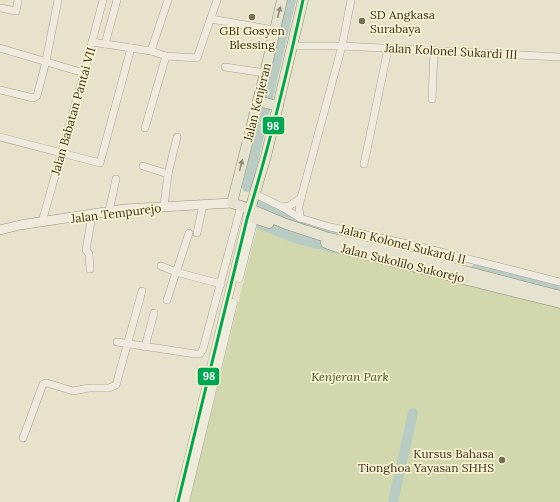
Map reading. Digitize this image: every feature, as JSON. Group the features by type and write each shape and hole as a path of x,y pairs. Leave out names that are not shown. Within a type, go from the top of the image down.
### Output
{"main road":[{"name":"Jalan Kenjeran","path":"247,210 258,101 282,0"},
{"name":"Jalan Kenjeran","path":"247,210 256,194 303,0"},
{"path":"258,101 277,106"},
{"name":"Jalan Tempurejo","path":"0,230 20,225 125,209 203,205 247,210"},
{"name":"Jalan Sukolilo Sukorejo","path":"247,210 343,249 399,258 560,296"},
{"name":"Jalan Sukolilo Sukorejo","path":"399,258 560,303"}],"street":[{"path":"0,8 16,11 18,0"},
{"path":"0,90 36,98 46,61 58,0"},
{"name":"Jalan Babatan Pantai VII","path":"42,222 103,0"},
{"path":"104,44 116,0"},
{"path":"150,51 168,0"},
{"path":"92,42 150,51 166,56 199,57 217,0"},
{"path":"300,218 299,207 301,198 342,46 351,0"},
{"path":"211,19 274,30"},
{"name":"Jalan Kolonel Sukardi III","path":"293,46 342,46 560,57"},
{"path":"0,48 84,73"},
{"path":"0,136 99,163 131,48"},
{"path":"364,164 388,48"},
{"path":"432,99 434,51"},
{"path":"145,128 166,56"},
{"path":"225,66 265,73"},
{"path":"164,206 168,174 177,137"},
{"path":"143,166 168,174"},
{"path":"109,211 116,179"},
{"name":"Jalan Kolonel Sukardi II","path":"256,194 300,218 557,282"},
{"path":"282,207 289,206 301,198"},
{"path":"197,233 203,205"},
{"path":"118,342 200,354 203,349 221,284 247,210"},
{"path":"178,502 247,210"},
{"path":"185,502 247,210"},
{"path":"90,269 89,254 86,250 91,214"},
{"path":"167,300 189,233"},
{"path":"161,266 176,272 221,284"},
{"path":"24,438 43,384 47,383 73,390 114,387 116,385 142,291"},
{"path":"145,347 154,313"}],"green space":[{"name":"Kenjeran Park","path":"259,220 298,233 560,300 560,502 189,502"}],"waterway":[{"path":"247,187 291,0"},
{"path":"259,202 297,222 350,238"},
{"path":"260,224 294,238 334,248"},
{"path":"476,269 560,290"},
{"path":"393,502 413,413"}],"transit line":[{"name":"98","path":"178,502 247,219 263,165 291,55 303,0"}],"place":[{"name":"GBI Gosyen Blessing","path":"252,17"},
{"name":"SD Angkasa Surabaya","path":"362,21"},
{"name":"Kursus Bahasa Tionghoa Yayasan SHHS","path":"502,460"}]}
